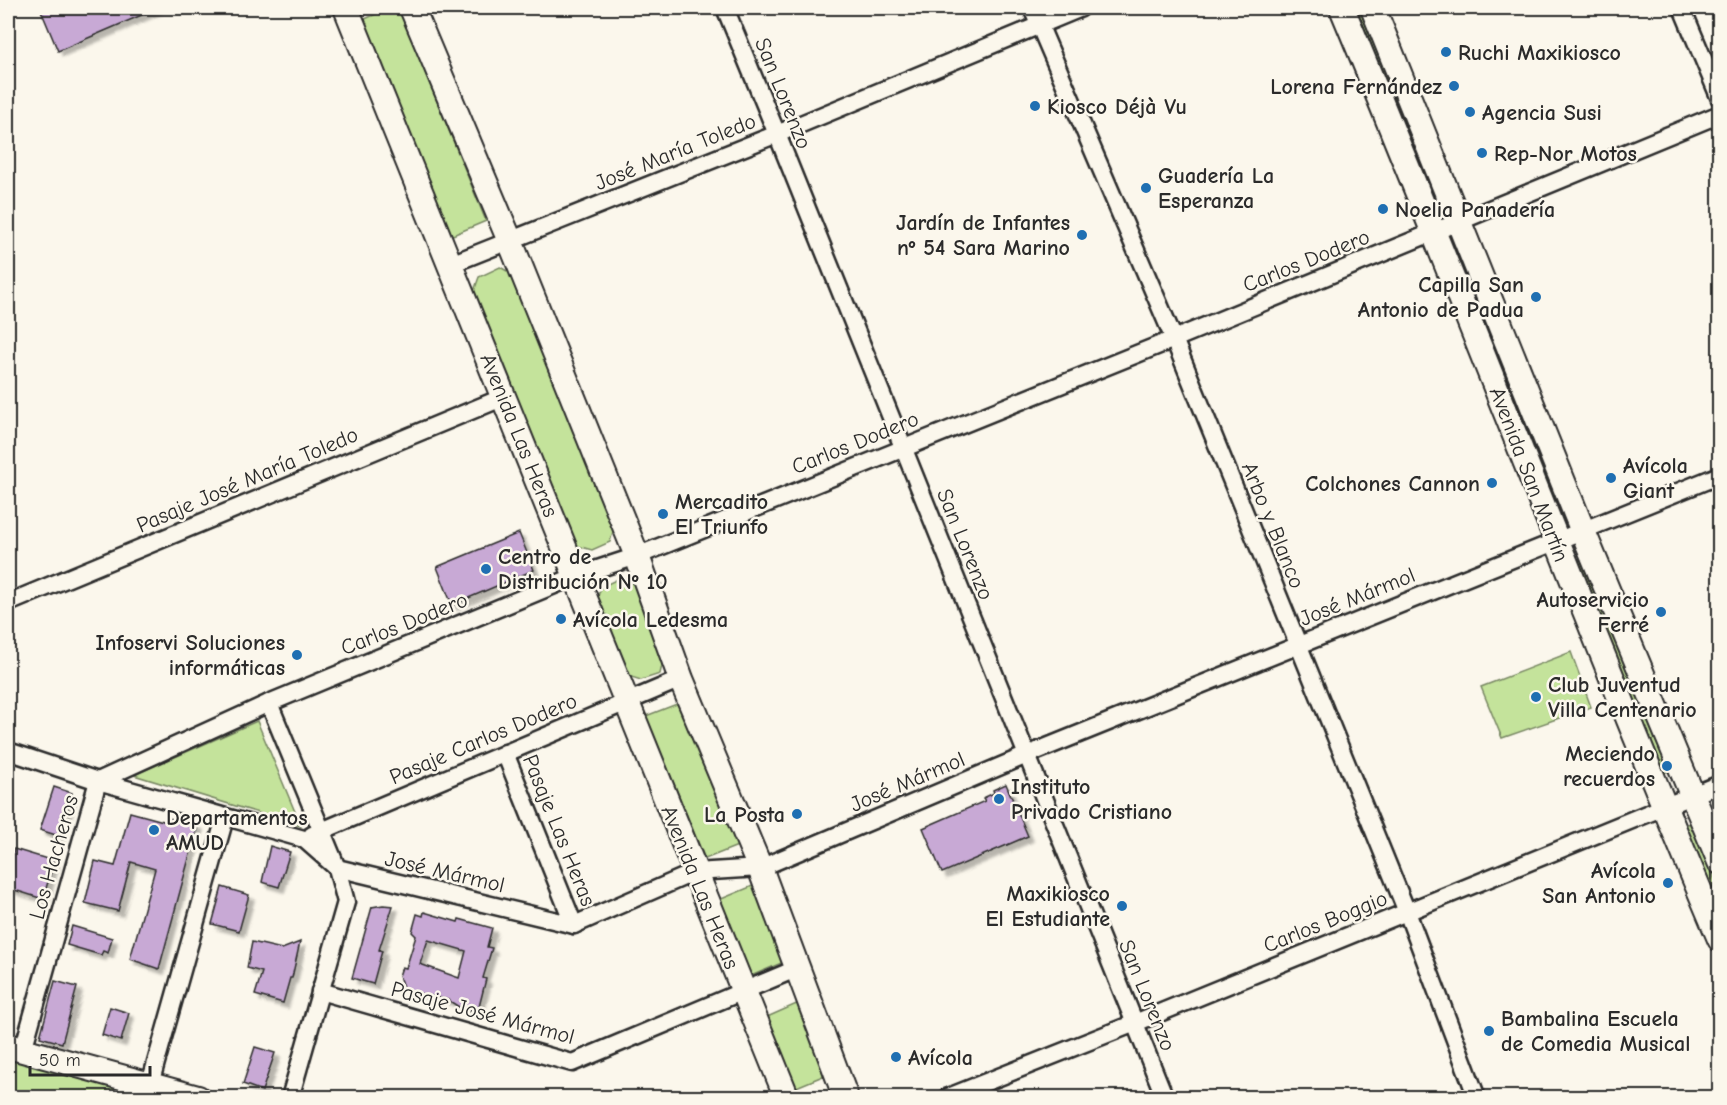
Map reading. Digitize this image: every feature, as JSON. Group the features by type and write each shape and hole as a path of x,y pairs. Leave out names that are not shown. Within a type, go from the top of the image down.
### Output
{"main road":[{"name":"Avenida Las Heras","path":"346,8 787,1098"},
{"path":"412,8 510,241 637,556 681,679 760,868 846,1098"},
{"name":"Avenida San Martín","path":"1342,8 1435,231 1556,540 1719,939"},
{"name":"Avenida San Martín","path":"1373,8 1582,529 1719,862"},
{"path":"15,1048 148,1091 198,1098"}],"street":[{"name":"San Lorenzo","path":"724,8 777,134 1165,1098"},
{"name":"Arbo y Blanco","path":"1032,8 1174,339 1407,912 1477,1098"},
{"name":"José María Toledo","path":"451,264 777,134 1081,8"},
{"path":"1682,8 1719,99"},
{"name":"Carlos Dodero","path":"98,781 269,703 576,576 637,556 1174,339 1719,114"},
{"name":"Pasaje José María Toledo","path":"8,603 504,397"},
{"name":"José Mármol","path":"98,781 304,839 337,868 574,925 695,872 760,868 1027,755 1719,475"},
{"name":"Pasaje Carlos Dodero","path":"304,839 681,679"},
{"path":"269,703 337,868 346,902 290,1098"},
{"path":"8,751 98,781"},
{"name":"Pasaje Las Heras","path":"505,753 574,925"},
{"name":"Los Hacheros","path":"15,1048 98,781"},
{"name":"Carlos Boggio","path":"946,1098 1719,784"},
{"path":"148,1091 225,818"},
{"name":"Pasaje José Mármol","path":"320,991 572,1063 798,968"}],"green space":[{"path":"389,8 401,14 486,221 448,237 364,35 365,19"},
{"path":"1348,8 1360,8 1437,190 1427,194"},
{"path":"1463,251 1563,500 1552,505 1452,256"},
{"path":"500,267 516,276 615,525 610,542 592,550 574,545 473,294 479,277"},
{"path":"1584,558 1673,769 1661,774 1572,563"},
{"path":"622,577 635,583 663,661 660,674 641,680 628,676 597,599 601,587"},
{"name":"Club Juventud Villa Centenario","path":"1571,652 1591,707 1502,738 1481,687"},
{"path":"682,702 740,845 705,859 646,716"},
{"path":"257,721 301,826 134,775"},
{"path":"1692,822 1719,890 1719,918 1681,827"},
{"path":"755,885 786,961 751,976 719,900"},
{"path":"801,1002 830,1073 794,1088 765,1018"},
{"path":"8,1058 116,1087 123,1097 8,1097"}],"building":[{"path":"40,8 158,8 58,51"},
{"name":"Centro de Distribución Nº 10","path":"519,533 534,570 452,605 437,567"},
{"path":"1006,784 1028,836 942,873 923,828 985,801 983,798"},
{"path":"54,787 72,793 59,836 40,830"},
{"path":"130,812 167,822 168,818 198,825 159,969 130,959 155,869 131,862 118,911 85,903 95,861 115,866"},
{"path":"270,846 290,852 279,887 262,882"},
{"path":"14,849 54,861 43,899 8,888 8,871"},
{"path":"222,887 249,895 239,931 212,924"},
{"path":"393,906 379,950 382,951 373,984 352,978 372,907"},
{"path":"424,912 458,922 459,919 492,928 487,947 492,948 483,978 486,979 478,1011 459,1007 448,1000 404,990 399,976 402,967 406,968 416,936 412,932 417,914 423,916","holes":["428,940 466,951 459,978 420,964"]},
{"path":"72,926 112,938 108,953 103,951 101,955 67,945"},
{"path":"252,942 282,949 300,942 292,978 290,978 283,1003 255,995 262,972 247,968"},
{"path":"55,981 77,987 62,1043 40,1037"},
{"path":"110,1007 129,1013 121,1041 102,1035"},
{"path":"255,1047 275,1053 262,1091 243,1084"}],"place":[{"name":"Ruchi Maxikiosco","path":"1446,52"},
{"name":"Lorena Fernández","path":"1454,86"},
{"name":"Kiosco Déjà Vu","path":"1035,106"},
{"name":"Agencia Susi","path":"1470,112"},
{"name":"Rep-Nor Motos","path":"1482,153"},
{"name":"Guadería La Esperanza","path":"1146,188"},
{"name":"Noelia Panadería","path":"1383,209"},
{"name":"Jardín de Infantes nº 54 Sara Marino","path":"1082,235"},
{"name":"Capilla San Antonio de Padua","path":"1536,297"},
{"name":"Avícola Giant","path":"1611,478"},
{"name":"Colchones Cannon","path":"1492,483"},
{"name":"Mercadito El Triunfo","path":"663,514"},
{"name":"Centro de Distribución Nº 10","path":"486,569"},
{"name":"Autoservicio Ferré","path":"1661,612"},
{"name":"Avícola Ledesma","path":"561,619"},
{"name":"Infoservi Soluciones informáticas","path":"297,655"},
{"name":"Club Juventud Villa Centenario","path":"1536,697"},
{"name":"Meciendo recuerdos","path":"1667,766"},
{"name":"Instituto Privado Cristiano","path":"999,799"},
{"name":"La Posta","path":"797,814"},
{"name":"Departamentos AMUD","path":"154,830"},
{"name":"Avícola San Antonio","path":"1668,883"},
{"name":"Maxikiosco El Estudiante","path":"1122,906"},
{"name":"Bambalina Escuela de Comedia Musical","path":"1489,1031"},
{"name":"Avícola","path":"896,1057"}]}
